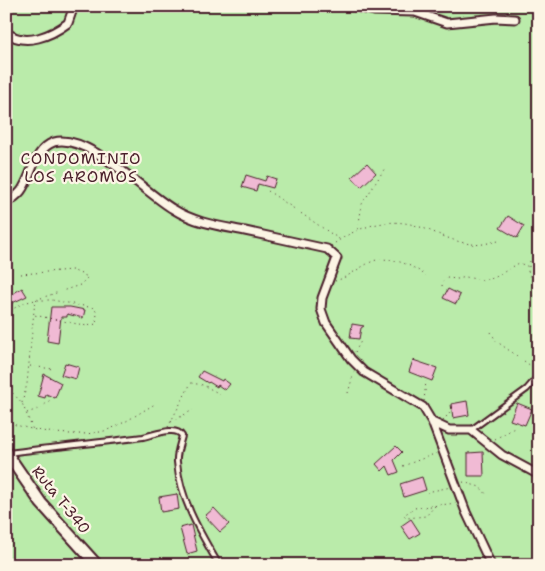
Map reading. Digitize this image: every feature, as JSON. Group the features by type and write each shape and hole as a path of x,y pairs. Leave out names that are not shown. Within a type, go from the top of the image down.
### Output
{"street":[{"path":"6,32 11,36 24,39 40,38 68,23 74,6"},
{"path":"351,6 374,11 415,12 447,23 496,18 515,19"},
{"path":"6,203 20,193 36,158 43,150 51,143 72,142 87,147 107,160 174,210 202,222 327,249 337,258 321,309 326,323 353,362 364,372 423,406 435,424 462,502 491,565"},
{"path":"435,424 449,430 471,430 502,455 539,475"},
{"name":"Ruta T-340","path":"7,452 41,503 97,565"}],"lane":[{"path":"471,430 527,390 539,375"},
{"path":"7,452 175,430 182,436 176,461 194,524 219,565"}],"path":[{"path":"357,230 362,204 385,168"},
{"path":"268,191 340,239"},
{"path":"327,249 348,233 382,222 410,224 448,239 474,245 498,241"},
{"path":"328,284 347,278 372,262 388,259 409,266 426,276"},
{"path":"530,261 528,272 538,291"},
{"path":"442,286 442,282 447,278 458,279 466,276 480,280 494,278 519,263 529,267"},
{"path":"6,313 23,303 80,285 88,277 72,270 21,274"},
{"path":"34,315 87,326 96,324 97,313 94,308 52,300 35,300"},
{"path":"22,402 28,384 35,300"},
{"path":"491,332 496,341 539,371"},
{"path":"348,394 353,362 361,341"},
{"path":"29,366 53,369"},
{"path":"423,406 426,381"},
{"path":"166,432 191,383 203,385 220,394"},
{"path":"6,386 22,402 34,431"},
{"path":"26,413 34,412 50,400"},
{"path":"6,428 12,424 34,431 79,433 104,431 155,404"},
{"path":"535,411 539,405"},
{"path":"170,423 193,410"},
{"path":"435,424 450,412"},
{"path":"488,443 516,427"},
{"path":"403,466 443,451"},
{"path":"427,492 466,482 480,487 488,496"},
{"path":"435,506 426,516 407,518 404,515 414,508 462,502"}],"green space":[{"path":"6,6 539,6 539,565 6,565"}],"building":[{"path":"367,163 376,173 361,187 352,177"},
{"path":"246,175 265,181 267,176 276,179 273,188 258,184 256,191 242,187"},
{"path":"508,216 524,226 517,238 500,228"},
{"path":"22,288 27,296 6,306 6,298"},
{"path":"448,289 460,295 456,304 443,298"},
{"path":"51,307 70,307 85,310 83,318 67,314 67,317 61,317 58,343 47,341"},
{"path":"352,324 364,326 361,328 359,339 350,338"},
{"path":"413,360 437,368 432,381 409,372"},
{"path":"65,363 79,367 76,379 61,375"},
{"path":"202,371 222,381 223,379 230,384 225,390 218,385 217,387 208,383 198,377"},
{"path":"44,374 61,383 55,398 46,394 45,398 38,396"},
{"path":"467,401 469,415 453,418 451,404"},
{"path":"517,403 532,409 525,425 510,420"},
{"path":"396,446 402,452 394,460 399,472 391,475 387,466 382,471 376,464"},
{"path":"483,452 484,476 468,476 468,453"},
{"path":"422,477 426,490 404,497 400,484"},
{"path":"177,494 179,509 161,512 159,497"},
{"path":"214,508 229,524 220,532 205,516"},
{"path":"411,519 420,533 410,539 401,526"},
{"path":"191,525 197,551 187,554 180,528"}],"district":[{"name":"CONDOMINIO LOS AROMOS","path":"81,167"}]}
